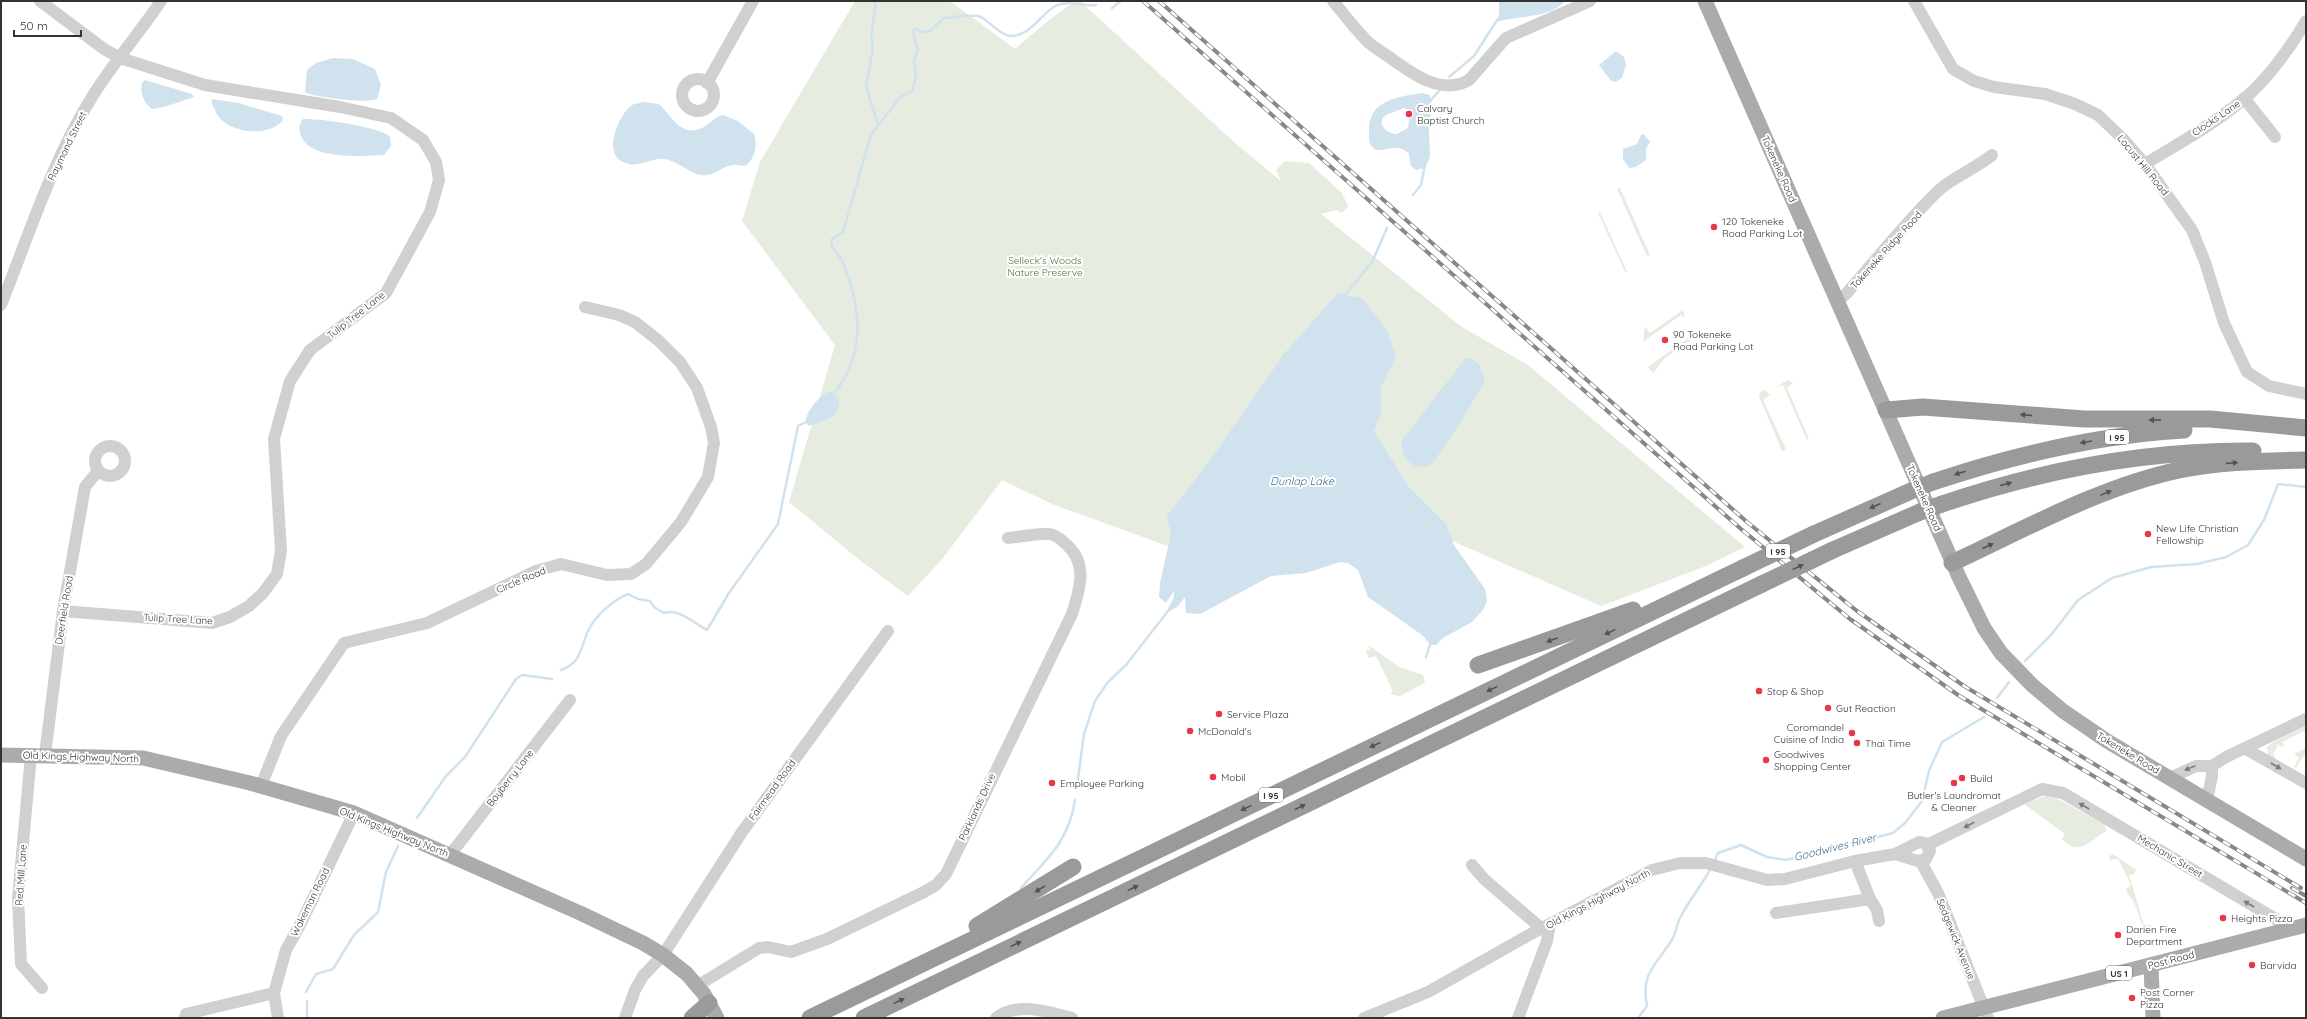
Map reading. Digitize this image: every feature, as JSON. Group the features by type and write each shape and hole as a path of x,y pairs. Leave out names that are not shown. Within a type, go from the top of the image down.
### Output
{"highway":[{"path":"1886,410 1923,407 2084,419 2210,420 2306,428"},
{"name":"I 95","path":"817,1015 1738,570 1814,534 1933,482 2019,456 2114,437 2210,428 2306,428"},
{"name":"I 95","path":"864,1018 1762,584 1833,550 1920,512 2020,480 2113,461 2209,451 2306,452"},
{"path":"1952,563 2095,498 2150,478 2220,464 2306,460"},
{"path":"1478,665 1555,639 1738,570"},
{"path":"817,1015 1001,912 1073,867"},
{"path":"692,1018 713,1011"}],"main road":[{"name":"Tokeneke Road","path":"1705,1 1952,563 1984,628 2001,653 2021,675 2058,707 2086,727 2306,859"},
{"name":"Old Kings Highway North","path":"1,755 142,758 261,786 354,813 621,932 663,955 698,986 713,1011"},
{"name":"Post Road","path":"1943,1018 1985,1013 2151,965 2303,929"},
{"path":"2151,965 2153,1018"}],"street":[{"name":"Tulip Tree Lane","path":"40,1 104,49 120,58 205,86 340,107 391,118 423,140 436,162 439,180 430,212 386,293 310,350 290,381 274,439 281,551 277,574 263,593 250,606 236,614 212,623 63,611"},
{"name":"Raymond Street","path":"1,306 44,194 91,98 160,1"},
{"path":"707,82 753,1"},
{"path":"1333,1 1367,42 1419,77 1435,84 1449,86 1461,85 1469,80 1506,38 1590,1"},
{"name":"Locust Hill Road","path":"1914,1 1953,69 1974,81 1994,87 2046,94 2075,104 2098,115 2123,138 2145,164 2192,230 2205,262 2224,323 2247,372 2269,386 2306,394"},
{"name":"Clocks Lane","path":"2145,164 2231,109 2244,98 2265,78 2291,45 2306,20"},
{"path":"2244,98 2275,137"},
{"name":"Tokeneke Ridge Road","path":"1837,302 1846,294 1896,234 1939,190 1977,167 1992,155"},
{"name":"Circle Road","path":"261,786 281,736 344,643 427,624 536,571 561,564 607,575 631,574 650,560 681,522 708,477 714,443 697,388 680,362 659,341 635,322 619,315 585,307"},
{"name":"Deerfield Road","path":"38,755 85,487 98,470"},
{"name":"Parklands Drive","path":"698,986 759,948 768,947 791,952 827,939 924,892 936,885 946,874 1072,614 1082,576 1079,560 1072,549 1060,539 1049,534 1008,538"},
{"name":"Fairmead Road","path":"625,1018 638,982 647,970 663,955 742,832 888,630"},
{"name":"Bayberry Lane","path":"450,855 570,700"},
{"path":"2170,778 2196,766 2212,766 2226,757 2246,749 2306,719"},
{"path":"2246,749 2306,783"},
{"name":"Red Mill Lane","path":"38,755 18,898 21,964 42,988"},
{"path":"2207,800 2212,776 2212,766"},
{"name":"Old Kings Highway North","path":"1364,1018 1428,992 1545,926 1652,870 1680,863 1706,863 1767,880 1785,880 1855,861 1895,854 1919,842 1927,845 2042,789"},
{"name":"Mechanic Street","path":"2042,789 2063,793 2279,921 2303,929"},
{"name":"Wakeman Road","path":"278,1018 274,993 286,950 301,923 354,813"},
{"path":"1911,847 1910,854 1917,860 1928,857 1930,851 1927,845"},
{"name":"Old Kings Highway North","path":"1895,854 1917,860"},
{"name":"Sedgewick Avenue","path":"1917,860 1938,893 1985,1013"},
{"path":"1855,861 1870,899 1877,910 1878,921"},
{"path":"1472,865 1484,879 1545,926 1547,941 1518,1018"},
{"path":"1776,913 1870,899"},
{"path":"185,1018 186,1014 274,993"},
{"path":"996,1018 1004,1013 1017,1009 1037,1010 1072,1018"}],"green space":[{"name":"Selleck's Woods Nature Preserve","path":"855,1 950,1 1015,49 1067,7 1080,1 1235,143 1281,181 1276,170 1285,161 1309,163 1342,193 1348,206 1342,213 1337,210 1321,214 1462,327 1528,365 1745,547 1706,566 1601,606 1329,487 1209,561 1052,504 1002,480 943,558 908,596 862,562 789,502 835,345 742,221 760,162"},
{"path":"1620,188 1650,255 1647,256 1617,189"},
{"path":"1600,212 1627,272 1625,272 1598,213"},
{"path":"1683,310 1685,318 1681,315 1643,342 1645,327 1650,333"},
{"path":"1692,331 1695,334 1692,339 1664,359 1653,373 1648,367 1691,336 1689,332"},
{"path":"1788,380 1793,383 1787,388 1809,439 1807,440 1783,385 1776,387"},
{"path":"1765,390 1770,395 1763,400 1786,449 1782,451 1759,396 1760,392"},
{"path":"1368,645 1399,667 1423,675 1425,683 1400,696 1390,694 1393,691 1376,656 1369,658 1366,651 1367,649 1371,652"},
{"path":"2306,726 2306,730 2282,742 2284,747 2278,745 2273,755 2275,757 2274,759 2268,756 2267,747 2273,742"},
{"path":"2306,748 2306,752 2296,768 2294,767 2299,758 2294,754"},
{"path":"2048,795 2105,825 2106,831 2084,846 2074,847 2068,844 2062,839 2065,834 2024,804"},
{"path":"2113,854 2136,870 2134,874 2129,875 2144,925 2151,925 2151,930 2144,929 2134,902 2126,891 2126,889 2131,885 2118,859 2110,860 2109,856"}],"water":[{"path":"1499,1 1565,1 1559,7 1542,14 1496,22 1499,15"},
{"path":"1616,51 1624,57 1626,65 1622,78 1615,82 1611,81 1599,65"},
{"path":"333,58 353,59 375,69 381,85 377,99 363,101 341,99 318,96 305,92 307,70 316,63"},
{"path":"145,80 192,94 194,97 164,107 152,109 144,100 141,90 142,83"},
{"path":"1422,93 1430,95 1432,106 1429,127 1430,157 1425,168 1416,170 1411,166 1409,154 1405,151 1397,148 1376,150 1373,148 1370,144 1369,131 1373,113 1379,106 1403,96","holes":["1404,108 1410,111 1408,128 1397,134 1388,132 1382,125 1382,119 1386,115"]},
{"path":"212,99 238,103 282,116 283,120 276,126 267,130 246,131 227,124 220,118 212,104"},
{"path":"644,102 659,104 677,124 688,130 702,128 717,117 723,115 738,121 754,134 756,147 752,158 747,165 732,165 709,175 701,175 690,171 675,162 664,159 658,159 641,164 627,164 623,162 617,157 614,151 613,142 618,125 622,116 632,105"},
{"path":"303,119 335,122 376,130 385,133 390,137 391,146 384,155 350,156 324,153 305,142 299,129"},
{"path":"1644,134 1650,142 1646,149 1646,160 1636,167 1629,168 1623,159 1623,149 1637,144 1641,135"},
{"name":"Dunlap Lake","path":"1338,293 1362,298 1387,330 1396,356 1381,387 1381,412 1374,431 1408,486 1446,524 1454,545 1485,589 1487,601 1483,610 1472,622 1443,638 1436,645 1431,645 1422,635 1368,597 1358,570 1348,563 1340,562 1306,573 1271,576 1200,614 1186,613 1185,597 1177,607 1166,613 1174,597 1174,591 1166,603 1159,597 1160,583 1171,534 1167,516 1213,456 1284,354"},
{"path":"1466,358 1470,358 1479,364 1485,380 1459,425 1430,465 1422,467 1410,463 1405,457 1402,440"},
{"path":"830,391 839,399 837,411 830,418 809,426 805,422 811,408 821,397"}],"waterway":[{"path":"876,1 871,38 873,47 866,87 878,124"},
{"path":"1112,8 1121,1"},
{"path":"832,396 851,365 857,332 857,315 849,281 841,259 834,250 831,240 843,232 871,135 900,97 912,91 916,77 914,61 918,50 913,33 915,29 925,32 930,31 944,18 972,15 981,17 1004,34 1012,36 1019,35 1031,28 1046,13 1057,5 1067,3 1096,5"},
{"path":"1449,77 1474,56 1497,20"},
{"path":"1430,101 1440,90"},
{"path":"1413,195 1421,185 1425,165"},
{"path":"1344,296 1372,262 1387,228"},
{"path":"561,670 568,667 577,659 591,625 600,614 616,600 628,594 638,599 650,601 654,607 664,613 669,612 680,614 707,630 729,593 778,524 798,426 808,421"},
{"name":"Goodwives River","path":"2025,661 2051,635 2078,600 2112,578 2151,567 2197,564 2226,557 2248,545 2264,520 2278,484 2306,487"},
{"path":"1077,786 1084,734 1095,701 1108,682 1126,665 1168,611"},
{"path":"1426,657 1431,642"},
{"path":"417,818 446,776 465,757 516,679 522,675 552,679"},
{"name":"Goodwives River","path":"1997,698 2009,682"},
{"name":"Goodwives River","path":"1714,862 1718,853 1741,845 1767,857 1786,860 1893,833 1905,823 1922,801 1929,771 1942,742 1984,717"},
{"path":"1021,888 1056,848 1068,827 1075,800"},
{"path":"306,992 316,974 333,969 354,935 378,912 386,872 398,846"},
{"name":"Goodwives River","path":"1638,1018 1647,1006 1645,994 1651,969 1673,938 1679,920 1711,868"},
{"path":"307,1001 307,1018"}],"railway":[{"path":"1143,1 1741,529 1850,619 1958,695 2306,903"},
{"path":"1159,1 1747,522 1857,611 1964,686 2301,888"},
{"path":"2292,888 2306,896"}],"place":[{"name":"Calvary Baptist Church","path":"1409,114"},
{"name":"120 Tokeneke Road Parking Lot","path":"1714,227"},
{"name":"90 Tokeneke Road Parking Lot","path":"1665,340"},
{"name":"New Life Christian Fellowship","path":"2148,534"},
{"name":"Stop & Shop","path":"1759,691"},
{"name":"Gut Reaction","path":"1828,708"},
{"name":"Service Plaza","path":"1219,714"},
{"name":"McDonald's","path":"1190,731"},
{"name":"Coromandel Cuisine of India","path":"1852,733"},
{"name":"Thai Time","path":"1857,743"},
{"name":"Goodwives Shopping Center","path":"1766,760"},
{"name":"Mobil","path":"1213,777"},
{"name":"Build","path":"1962,778"},
{"name":"Employee Parking","path":"1052,783"},
{"name":"Butler's Laundromat & Cleaner","path":"1954,783"},
{"name":"Heights Pizza","path":"2223,918"},
{"name":"Darien Fire Department","path":"2118,935"},
{"name":"Barvida","path":"2252,965"},
{"name":"Post Corner Pizza","path":"2132,998"}]}
